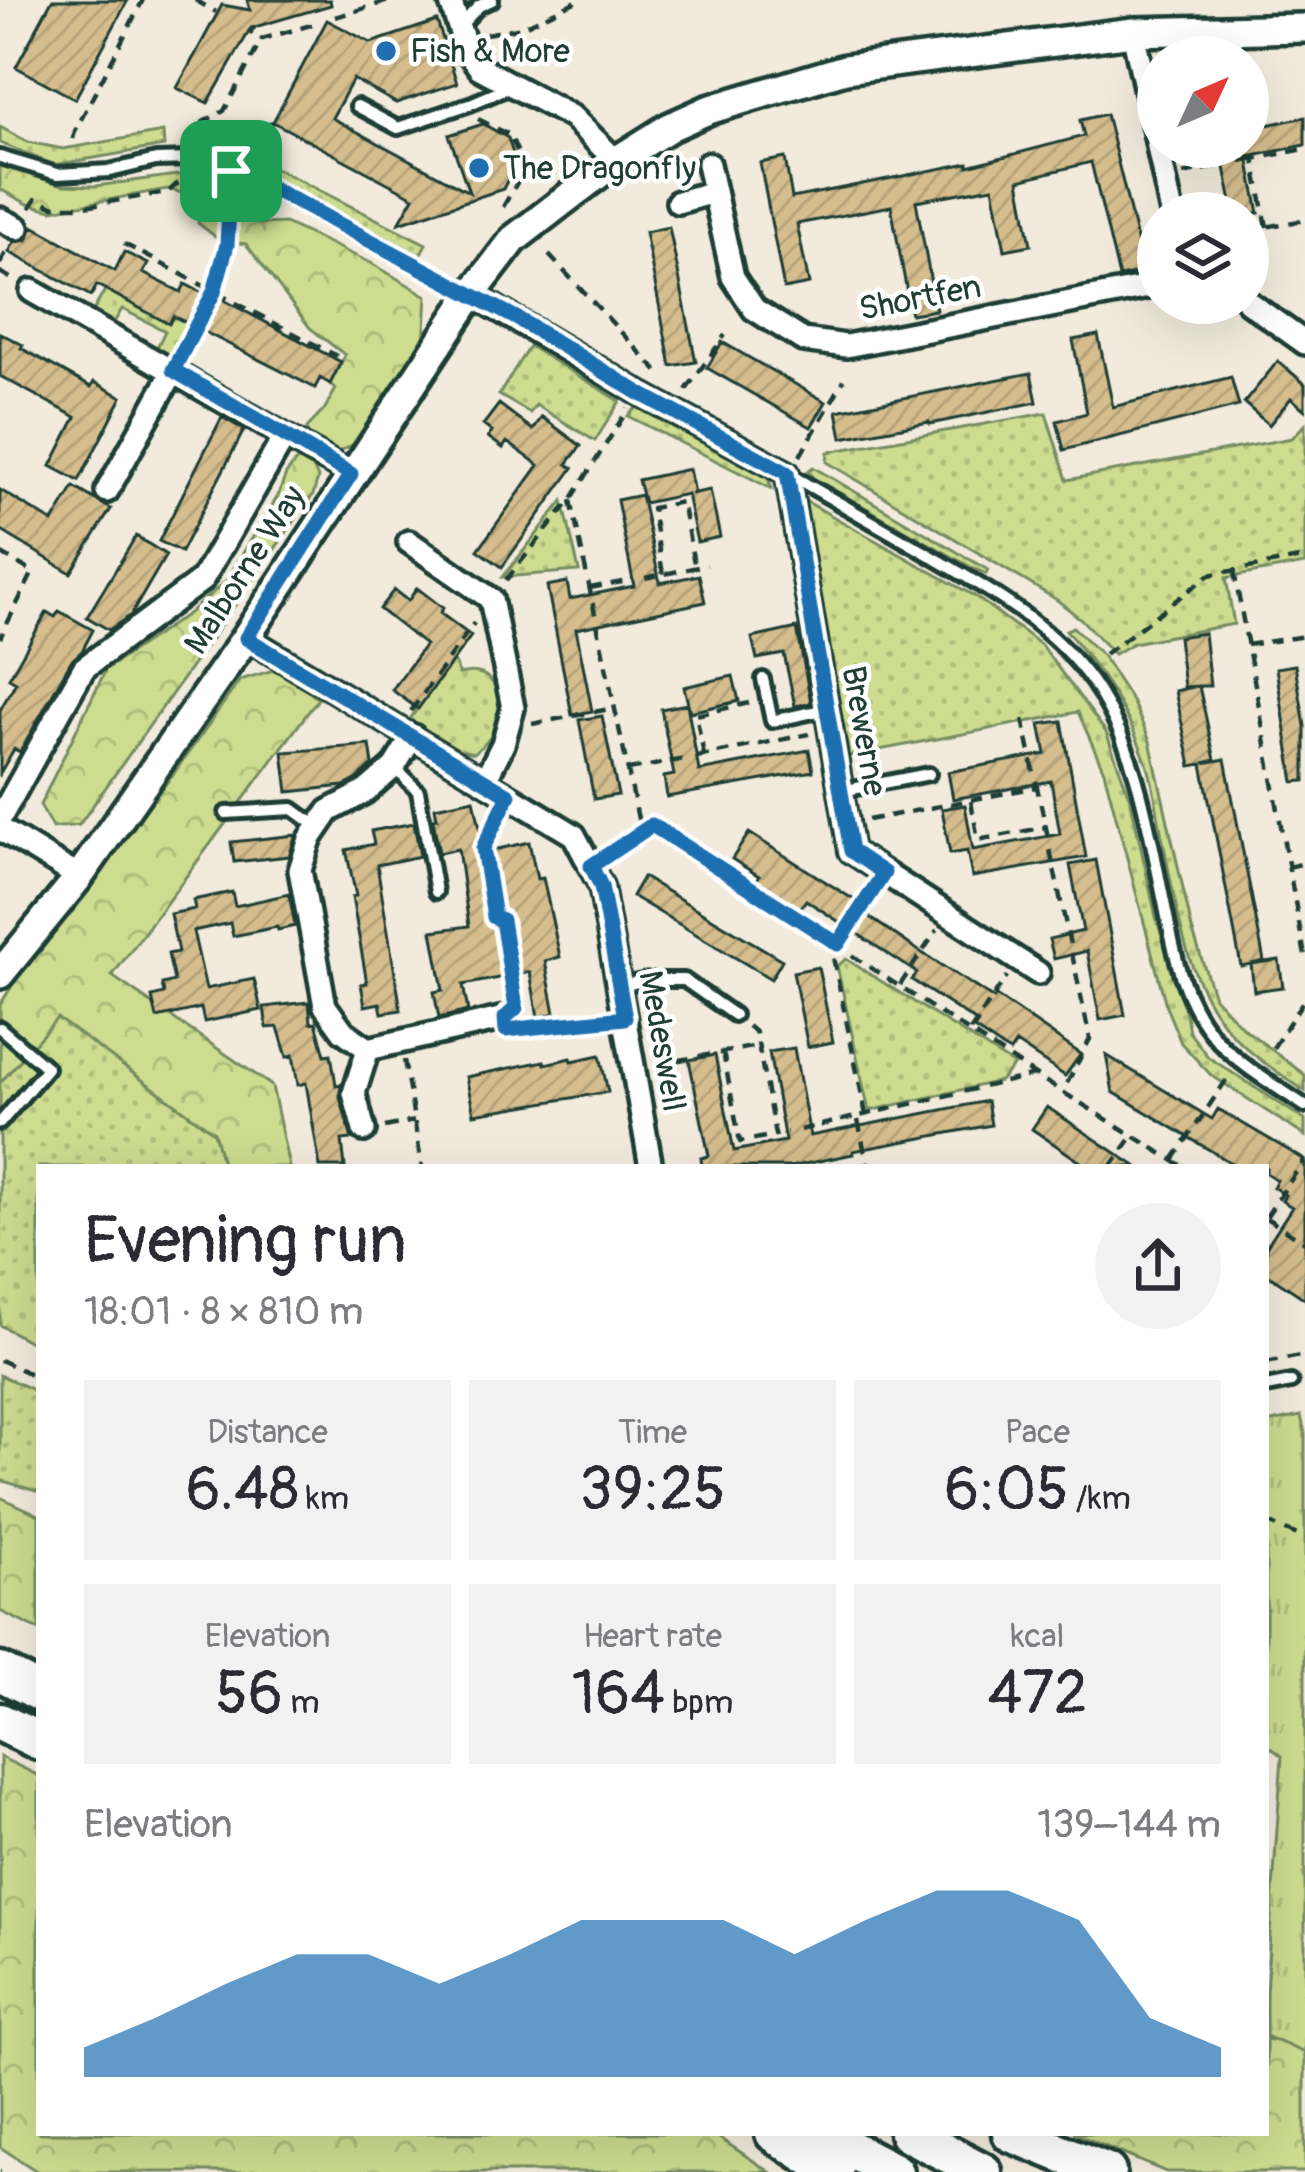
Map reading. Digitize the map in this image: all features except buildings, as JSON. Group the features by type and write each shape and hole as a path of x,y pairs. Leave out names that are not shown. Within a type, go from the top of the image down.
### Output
{"highway":[{"path":"0,1672 36,1690"},
{"path":"0,1721 36,1739"},
{"path":"778,2136 833,2172"},
{"path":"825,2136 894,2172"},
{"path":"914,2136 982,2172"},
{"path":"1018,2136 1107,2172"}],"street":[{"path":"450,0 467,51 480,68 572,117 616,161"},
{"name":"Malborne Way","path":"0,974 79,877 246,638 472,294 514,239 616,161 708,110 845,69 1133,32 1305,28"},
{"path":"1133,32 1137,50"},
{"name":"Shortfen","path":"708,164 734,277 754,309 803,340 841,347 1137,289"},
{"path":"1163,168 1168,192"},
{"path":"678,202 714,192"},
{"path":"32,291 351,474"},
{"path":"472,294 641,394 794,465"},
{"path":"1269,317 1305,344"},
{"path":"107,490 173,370"},
{"path":"0,818 84,668 202,580 285,436"},
{"name":"Brewerne","path":"794,465 851,851 1038,974"},
{"path":"410,542 491,599 513,708 503,744 485,780"},
{"name":"Medeswell","path":"246,638 410,726 574,835 601,886 650,1164"},
{"path":"410,726 394,767 365,792 329,811 310,839 300,870 326,1006 344,1030 368,1048 505,1018"},
{"path":"0,829 79,877"},
{"path":"364,1130 354,1094 368,1048"}],"lane":[{"path":"461,33 479,7 492,0"},
{"path":"357,106 398,128 513,86"},
{"path":"0,157 57,174 192,159 271,188 472,294"},
{"path":"794,465 1012,605 1054,637 1093,683 1123,739 1139,786 1170,932 1193,1007 1238,1061 1305,1106"},
{"path":"763,679 772,721 829,720"},
{"path":"394,767 418,791 436,892"},
{"path":"841,791 929,774"},
{"path":"226,813 292,809 319,827"},
{"path":"619,986 684,980 734,1015"},
{"path":"0,1028 47,1068 0,1123"},
{"path":"1269,1386 1291,1382"}],"path":[{"path":"74,139 143,0"},
{"path":"195,0 216,12"},
{"path":"335,17 392,0"},
{"path":"461,33 522,26 579,0"},
{"path":"255,27 249,32 262,39 318,23"},
{"path":"0,264 9,224 36,199 53,206 86,206 168,191 186,176 203,122 224,111 262,39"},
{"path":"470,104 475,118 510,135 525,169 503,207"},
{"path":"173,370 214,292 227,245 231,171 248,138 273,122"},
{"path":"1269,156 1305,149"},
{"path":"1165,178 1211,168"},
{"path":"1269,226 1305,220"},
{"path":"124,244 338,356"},
{"path":"549,255 662,376"},
{"path":"686,390 725,335"},
{"path":"794,465 844,380"},
{"path":"410,726 491,599 571,500 632,403"},
{"path":"571,500 641,833"},
{"path":"663,574 652,508 682,502 695,568"},
{"path":"0,553 33,572 0,638"},
{"path":"1105,654 1209,575 1305,558"},
{"path":"645,578 707,566"},
{"path":"1234,571 1305,956"},
{"path":"590,588 633,580"},
{"path":"0,620 8,624"},
{"path":"1247,645 1305,636"},
{"path":"767,698 696,715 700,756 829,720"},
{"path":"507,729 615,708"},
{"path":"1023,719 1048,837"},
{"path":"628,770 684,759"},
{"path":"846,825 1037,788"},
{"path":"509,795 483,848 494,917 502,920 516,1008 505,1018 506,1030 625,1018"},
{"path":"970,800 978,840 1046,827"},
{"path":"591,866 652,825 1180,1164"},
{"path":"1050,850 1090,1039 1063,1091"},
{"path":"1288,867 1305,863"},
{"path":"838,944 884,873"},
{"path":"900,985 947,914"},
{"path":"829,938 866,1115"},
{"path":"970,1031 1017,960"},
{"path":"1273,1048 1305,998"},
{"path":"734,1015 756,1033 775,1135"},
{"path":"401,1041 422,1164"},
{"path":"633,1068 758,1046"},
{"path":"723,1052 740,1142 787,1132"},
{"path":"1174,1160 1238,1061"},
{"path":"800,1130 1035,1075"},
{"path":"858,1118 867,1164"},
{"path":"364,1130 415,1121"},
{"path":"1113,1164 1133,1135"},
{"path":"1269,1213 1305,1159"},
{"path":"1269,1220 1305,1242"},
{"path":"1269,1362 1305,1355"},
{"path":"0,1360 36,1377"},
{"path":"1269,1523 1305,1538"}],"green space":[{"path":"0,127 28,142 63,149 163,132 164,146 54,165 0,143"},
{"path":"251,156 426,244 420,255 246,166"},
{"path":"0,165 63,185 96,186 184,174 222,183 236,217 261,224 285,223 371,263 427,296 424,345 364,439 334,454 309,441 307,428 336,389 330,384 345,355 310,328 246,244 221,241 198,223 202,198 167,189 52,210 0,189"},
{"path":"110,281 127,301 168,323 173,316 192,326 175,359 156,349 165,331 122,309 112,326 91,315"},
{"path":"529,346 620,401 595,441 536,405 530,413 499,395"},
{"path":"637,407 767,476 772,489 628,416"},
{"path":"1046,413 1067,480 1292,438 1305,424 1305,564 1226,578 1234,624 1133,643 1114,654 1057,600 827,462 828,452"},
{"path":"297,460 310,461 318,478 313,495 79,825 52,828 40,805 106,669 189,613 226,581"},
{"path":"813,467 988,570 986,574 813,478 808,471"},
{"path":"802,499 976,597 1041,645 1106,732 1130,797 1156,917 1189,1032 1208,1057 1305,1120 1305,1136 1211,1075 1181,1043 1167,1009 1104,771 1078,712 848,756"},
{"path":"563,501 579,571 503,577"},
{"path":"1073,627 1102,655 1133,703 1150,741 1192,929 1214,997 1243,1028 1305,1075 1305,1091 1240,1042 1203,990 1178,915 1147,764 1113,693 1066,630"},
{"path":"453,659 459,674 476,672 490,680 500,701 497,727 474,753 455,749 410,719"},
{"path":"280,668 318,699 112,976 272,1086 288,1164 222,1164 214,1132 57,1018 0,1083 0,1005 32,954 174,773 240,680"},
{"path":"846,959 1014,1065 1000,1081 869,1111 837,966"},
{"path":"57,1017 215,1133 222,1164 36,1164 36,1345 0,1325 0,1083"},
{"path":"0,1375 36,1392 36,1491 0,1480"},
{"path":"1301,1416 1305,1433 1305,2053 1269,2037 1269,1948 1282,1756 1269,1746 1269,1422"},
{"path":"0,1497 36,1514 36,1629 0,1611"},
{"path":"0,1757 36,1775 36,2136 716,2136 770,2172 38,2172 0,2147"},
{"path":"1269,2040 1305,2046 1305,2172 1166,2172 1080,2136 1269,2136"}],"place":[{"name":"Fish & More","path":"386,51"},
{"name":"The Dragonfly","path":"479,168"}],"route":[{"path":"231,171 518,319 641,394 787,473 851,851 884,873 838,944 652,825 591,866 601,886 625,1018 506,1030 505,1018 516,1008 502,920 494,917 483,848 509,795 246,638 351,474 173,370 214,292 227,245 231,171"}]}
